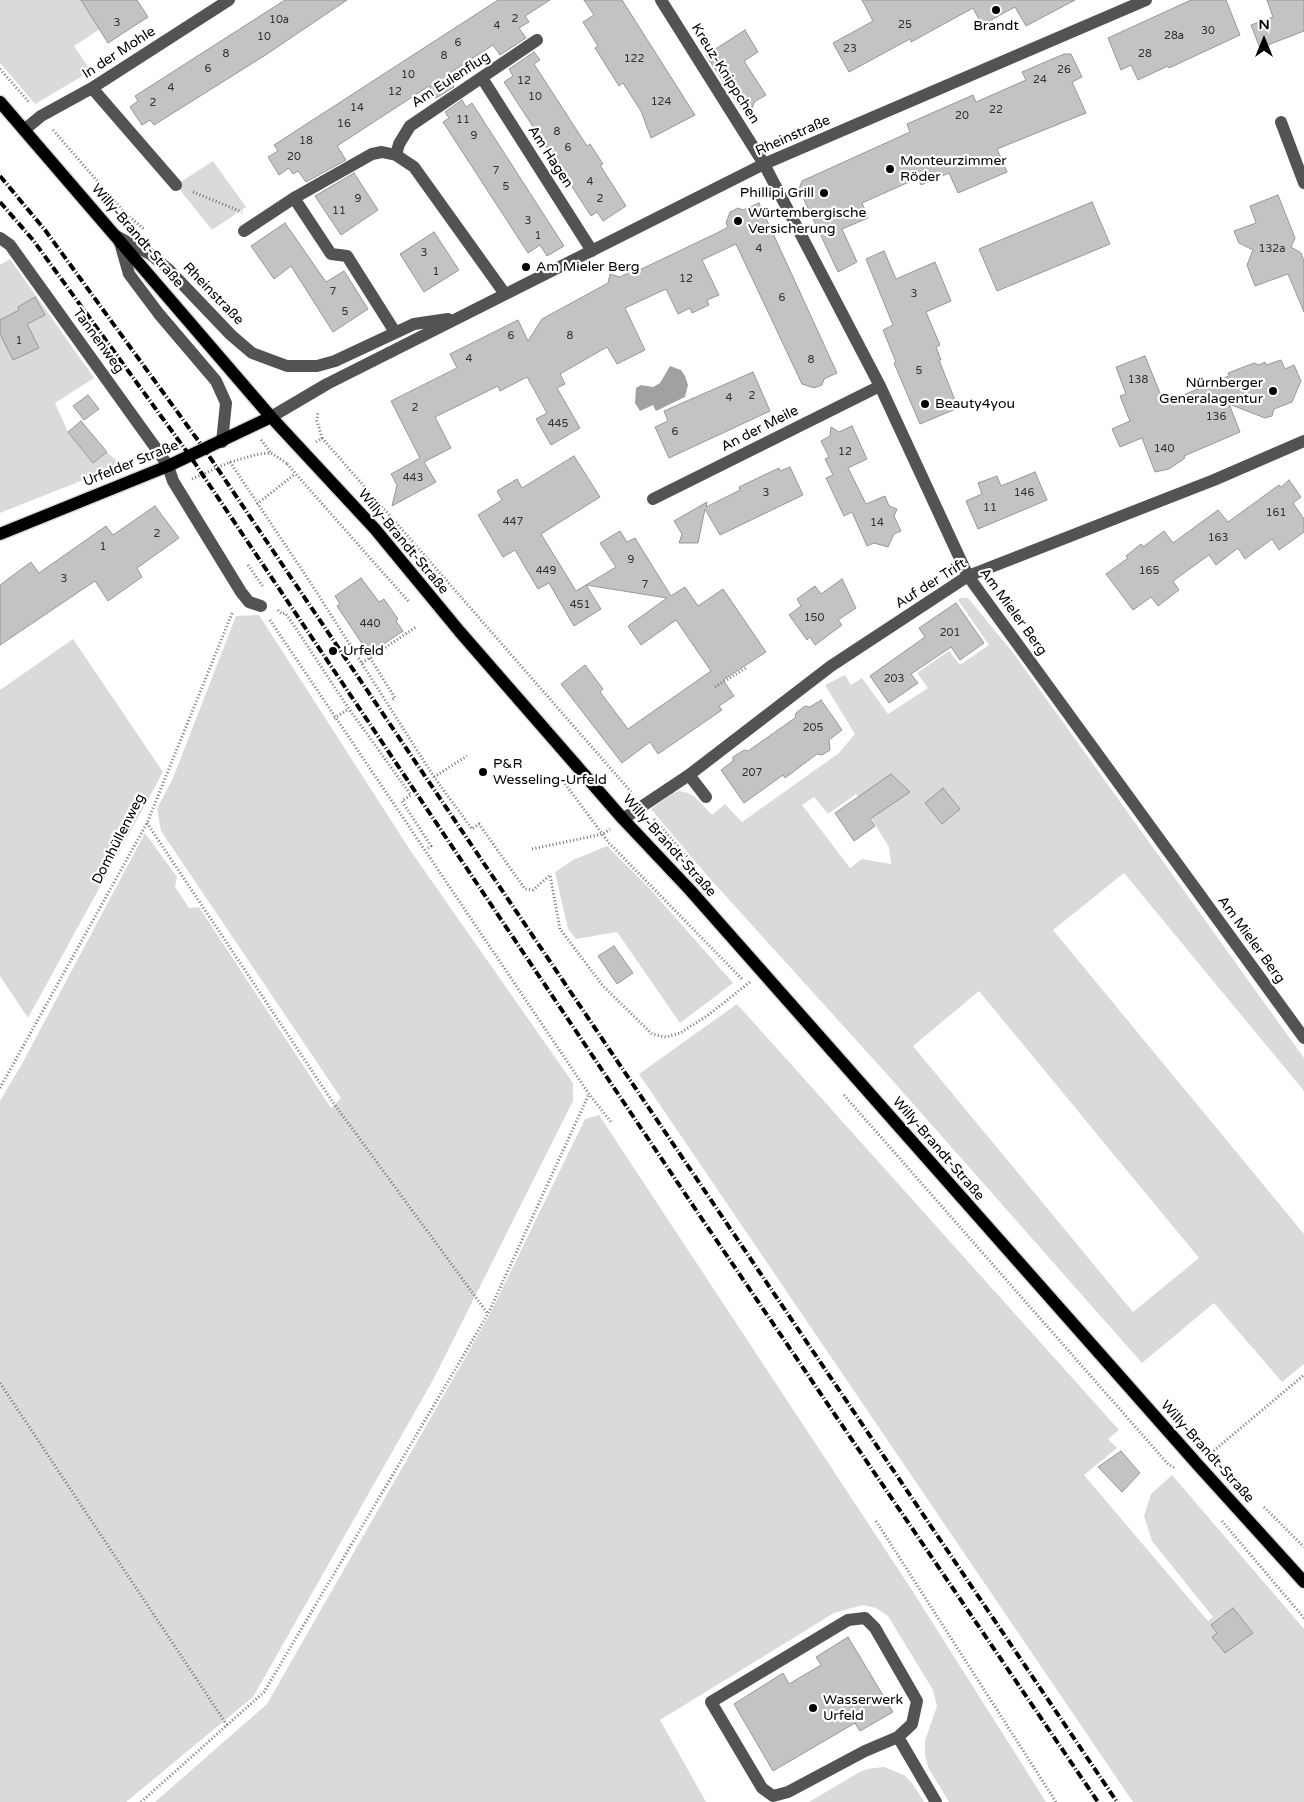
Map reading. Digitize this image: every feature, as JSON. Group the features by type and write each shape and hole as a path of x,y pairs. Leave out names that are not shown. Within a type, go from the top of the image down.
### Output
{"main road":[{"name":"Willy-Brandt-Straße","path":"0,102 271,417 375,529 460,632 623,819 690,890 1198,1465 1304,1582"},
{"name":"Urfelder Straße","path":"0,534 168,466 222,442 271,417"}],"street":[{"name":"In der Mohle","path":"24,130 41,116 92,88 229,0"},
{"name":"Kreuz-Knippchen","path":"661,0 764,164"},
{"name":"Rheinstraße","path":"271,417 327,384 764,164 1146,0"},
{"name":"Am Eulenflug","path":"396,155 399,144 410,126 537,40"},
{"name":"Am Hagen","path":"482,78 592,251"},
{"path":"92,88 176,185"},
{"path":"1281,122 1304,183"},
{"path":"244,231 294,198 372,154 382,152 396,155 414,167 505,294"},
{"name":"Am Mieler Berg","path":"764,164 880,386 968,576 1304,1038"},
{"path":"294,198 331,254 347,256 395,332"},
{"path":"118,237 129,274 159,314 216,382 226,403 222,442"},
{"name":"Rheinstraße","path":"118,237 156,259 231,335 252,353 286,366 317,366 335,361 414,324 460,317"},
{"name":"Tannenweg","path":"0,238 10,245 168,466"},
{"name":"An der Meile","path":"653,499 880,386"},
{"name":"Auf der Trift","path":"623,819 689,776 831,666 968,576 1214,480 1304,441"},
{"path":"168,466 173,481 241,592 249,602 261,606"},
{"path":"689,776 706,797"},
{"path":"865,1618 875,1628 918,1701 912,1724 898,1737 865,1751 788,1792 773,1796 762,1788 711,1702 848,1620 865,1618"},
{"path":"898,1737 936,1802"}],"path":[{"path":"0,69 124,212 151,234"},
{"path":"176,185 261,220"},
{"path":"322,438 643,806"},
{"path":"187,481 230,462 362,663 434,777 472,829 479,824 525,889 532,890 550,875 560,929 603,986 652,1034 666,1037 680,1033 707,1016 762,972"},
{"path":"287,464 412,604"},
{"path":"257,504 295,474"},
{"name":"Domhüllenweg","path":"0,1088 147,823 241,592"},
{"path":"261,606 334,718 426,850 589,1094 611,1122"},
{"path":"362,663 416,627"},
{"path":"370,658 395,698 392,700"},
{"path":"715,688 746,668"},
{"path":"334,718 349,709 411,795 402,801 431,846 426,850"},
{"path":"434,777 467,756"},
{"path":"558,773 590,820 609,843 754,992"},
{"path":"532,849 603,834 623,819"},
{"path":"147,823 332,1101 488,1314"},
{"path":"839,1090 1168,1464 1179,1471"},
{"path":"141,1802 264,1692 488,1314 589,1094"},
{"path":"1198,1465 1304,1375"},
{"path":"0,1383 227,1725"},
{"path":"1218,1516 1304,1618"},
{"path":"876,1522 1056,1802"}],"shaded area":[{"path":"0,0 81,0 100,29 74,46 91,71 35,104 0,63"},
{"path":"213,161 246,207 212,230 176,185"},
{"path":"10,259 94,378 55,403 68,432 93,463 107,452 121,465 0,513 0,265"},
{"path":"670,366 681,370 685,376 688,385 685,397 656,411 653,405 640,411 635,403 636,388 641,385 653,387 660,383"},
{"path":"960,598 968,598 1014,654 1304,1058 1304,1091 1124,873 1053,930 1304,1234 1304,1364 1282,1382 1214,1303 1142,1363 885,1072 704,872 651,809 679,791 695,797 712,815 725,804 742,822 839,753 855,734 825,685 845,675 851,685 862,678 888,714 928,688 917,673 949,651 960,665 989,645 958,600","holes":["856,794 889,847 891,864 862,859 850,868 802,805 814,797 828,814","979,991 1199,1258 1133,1312 913,1046"]},
{"path":"259,615 410,850 573,1083 573,1101 433,1380 253,1697 126,1802 0,1802 0,1101 23,1062 145,833 177,877 175,887 189,908 199,907 331,1108 341,1098 161,831 157,809 173,778 236,616"},
{"path":"73,639 163,772 28,1018 0,976 0,690"},
{"path":"607,846 651,890 733,983 680,1023 617,932 576,939 568,929 555,872 573,860"},
{"path":"737,1004 1119,1430 1108,1439 1117,1448 1084,1475 1208,1621 1213,1617 1152,1541 1144,1516 1151,1494 1172,1475 1304,1629 1304,1802 1133,1802 639,1074"},
{"path":"599,1115 908,1584 1046,1802 949,1802 929,1769 925,1756 925,1741 937,1706 933,1690 888,1616 876,1608 863,1605 834,1613 660,1720 706,1802 155,1802 267,1704 489,1316 585,1119"},
{"path":"884,1767 904,1775 913,1784 924,1802 809,1802 858,1773 867,1769"}],"building":[{"path":"81,0 137,0 148,17 108,43"},
{"path":"285,0 347,0 264,56 154,125 150,120 142,125 130,107 138,101 135,96"},
{"path":"498,0 550,0 525,16 529,22 519,28 526,38 500,55 493,45 447,75 454,87 436,98 429,86 337,146 346,160 306,182 298,171 293,174 289,168 279,175 268,157 278,151 274,145"},
{"path":"584,0 622,0 695,115 651,138 641,111 623,83 619,86 595,48 598,46 583,22 594,15"},
{"path":"862,0 1075,0 1026,26 1015,7 982,25 973,8 911,42 910,39 849,72 833,43 873,21"},
{"path":"1191,0 1226,0 1240,35 1169,68 1168,66 1138,80 1131,65 1121,70 1108,38"},
{"path":"1267,0 1304,0 1304,31 1260,48 1251,25 1273,17"},
{"path":"745,30 758,52 744,61 766,95 754,102 749,121 706,55"},
{"path":"534,52 540,60 534,64 587,146 590,144 603,164 600,165 626,206 603,221 597,212 591,216 504,82 513,76 509,69"},
{"path":"1064,54 1071,54 1082,77 1072,82 1086,113 997,149 1007,172 958,193 949,173 921,185 918,178 862,203 868,218 842,229 857,262 838,272 799,189 802,181 910,132 907,124 973,95 976,102 1026,80 1022,72"},
{"path":"462,100 466,107 472,103 564,246 547,256 540,245 528,253 443,122 449,118 445,112"},
{"path":"354,173 378,210 341,235 315,196"},
{"path":"1278,195 1295,238 1291,247 1301,253 1304,261 1304,312 1288,274 1255,286 1247,265 1253,250 1239,243 1234,231 1256,223 1250,206"},
{"path":"1092,202 1110,244 997,291 979,249"},
{"path":"759,203 837,373 824,379 822,385 814,388 802,384 736,244 702,260 719,295 707,300 709,305 692,313 690,308 678,314 666,289 625,308 645,350 617,364 607,347 560,374 565,384 557,388 580,428 551,445 536,419 547,413 527,377 500,391 498,386 435,417 451,448 424,462 436,482 392,506 397,485 391,474 420,458 391,401 457,368 450,354 518,320 528,341 542,319 608,283 610,274 620,277 630,272 631,274 728,227 726,223 730,212 738,208 743,210"},
{"path":"285,223 326,282 344,271 368,309 333,332 291,266 274,279 251,246"},
{"path":"434,232 459,270 424,292 400,254"},
{"path":"884,251 896,279 935,262 951,301 926,312 940,345 936,347 941,360 939,360 958,408 920,424 894,363 896,362 883,330 893,325 866,259"},
{"path":"35,297 45,315 27,324 39,348 13,360 0,334 0,320 19,310 18,307"},
{"path":"1145,356 1164,403 1229,376 1228,373 1254,363 1259,365 1265,362 1266,365 1281,360 1285,369 1294,365 1301,381 1292,402 1274,409 1272,416 1265,418 1229,404 1240,432 1184,456 1185,458 1169,469 1155,472 1142,438 1120,447 1112,429 1130,421 1120,396 1126,394 1116,367"},
{"path":"753,372 770,411 669,458 655,427 668,421 664,411"},
{"path":"88,395 99,409 84,420 73,406"},
{"path":"81,421 107,452 93,463 68,432"},
{"path":"852,426 867,459 848,468 866,504 885,496 889,506 897,509 894,516 901,531 894,534 888,547 874,543 867,546 852,512 844,516 826,478 833,475 825,459 829,457 821,441 830,436 831,427 839,432"},
{"path":"574,456 600,497 541,534 576,591 586,585 601,609 574,626 549,583 538,589 515,550 503,557 478,515 502,500 497,491 517,479 522,488"},
{"path":"790,467 803,495 720,535 705,509 698,543 679,543 682,534 674,521 707,502 706,507 740,490 739,487 779,468 780,471"},
{"path":"1035,472 1047,500 978,529 966,501 982,494 978,483 997,476 1001,486"},
{"path":"1289,480 1301,497 1293,503 1304,519 1304,532 1279,550 1272,539 1245,559 1238,548 1216,565 1209,555 1173,581 1179,590 1158,606 1151,597 1133,610 1106,574 1128,558 1126,556 1141,544 1143,547 1164,531 1173,543 1218,510 1228,522 1279,485 1281,487"},
{"path":"155,506 179,538 137,568 142,577 108,601 95,581 0,645 0,585 31,562 39,573 106,526 113,535"},
{"path":"620,531 627,542 635,538 671,596 685,587 698,606 723,589 766,652 723,680 734,696 719,706 722,710 658,754 650,742 622,763 561,684 585,665 603,689 600,692 628,729 711,671 676,620 641,645 628,626 667,598 586,585 616,567 600,543"},
{"path":"361,578 379,602 384,599 398,619 396,621 403,631 369,654 337,606 340,604 335,596"},
{"path":"842,579 856,608 838,620 842,625 815,645 810,637 807,640 789,615 801,606 797,599 815,586 821,594"},
{"path":"956,603 984,643 960,660 951,647 911,674 918,683 889,703 870,676 925,637 919,628"},
{"path":"821,700 842,730 829,740 830,750 822,755 817,754 785,778 783,775 744,803 721,770 733,761 733,757 744,750 748,751 795,718 796,713 805,706 810,707"},
{"path":"891,774 910,792 870,819 875,826 854,841 835,813"},
{"path":"943,788 960,809 942,824 925,803"},
{"path":"614,946 633,973 617,984 598,956"},
{"path":"1121,1451 1140,1473 1122,1492 1098,1467"},
{"path":"1233,1608 1253,1633 1225,1653 1212,1637 1217,1633 1211,1625"},
{"name":"Wasserwerk Urfeld","path":"848,1637 893,1712 860,1731 855,1723 773,1771 734,1704 783,1673 789,1684 821,1665 816,1657"}],"railway":[{"path":"0,176 45,230 205,450 1117,1802"},
{"path":"0,202 33,240 190,456 702,1219 1098,1802"}],"place":[{"name":"Brandt","path":"996,10"},
{"name":"Monteurzimmer Röder","path":"890,169"},
{"name":"Phillipi Grill","path":"824,193"},
{"name":"Würtembergische Versicherung","path":"738,221"},
{"name":"Am Mieler Berg","path":"526,267"},
{"name":"Nürnberger Generalagentur","path":"1273,391"},
{"name":"Beauty4you","path":"925,404"},
{"name":"Urfeld","path":"333,651"},
{"name":"P&R Wesseling-Urfeld","path":"483,772"},
{"name":"Wasserwerk Urfeld","path":"813,1708"}]}
